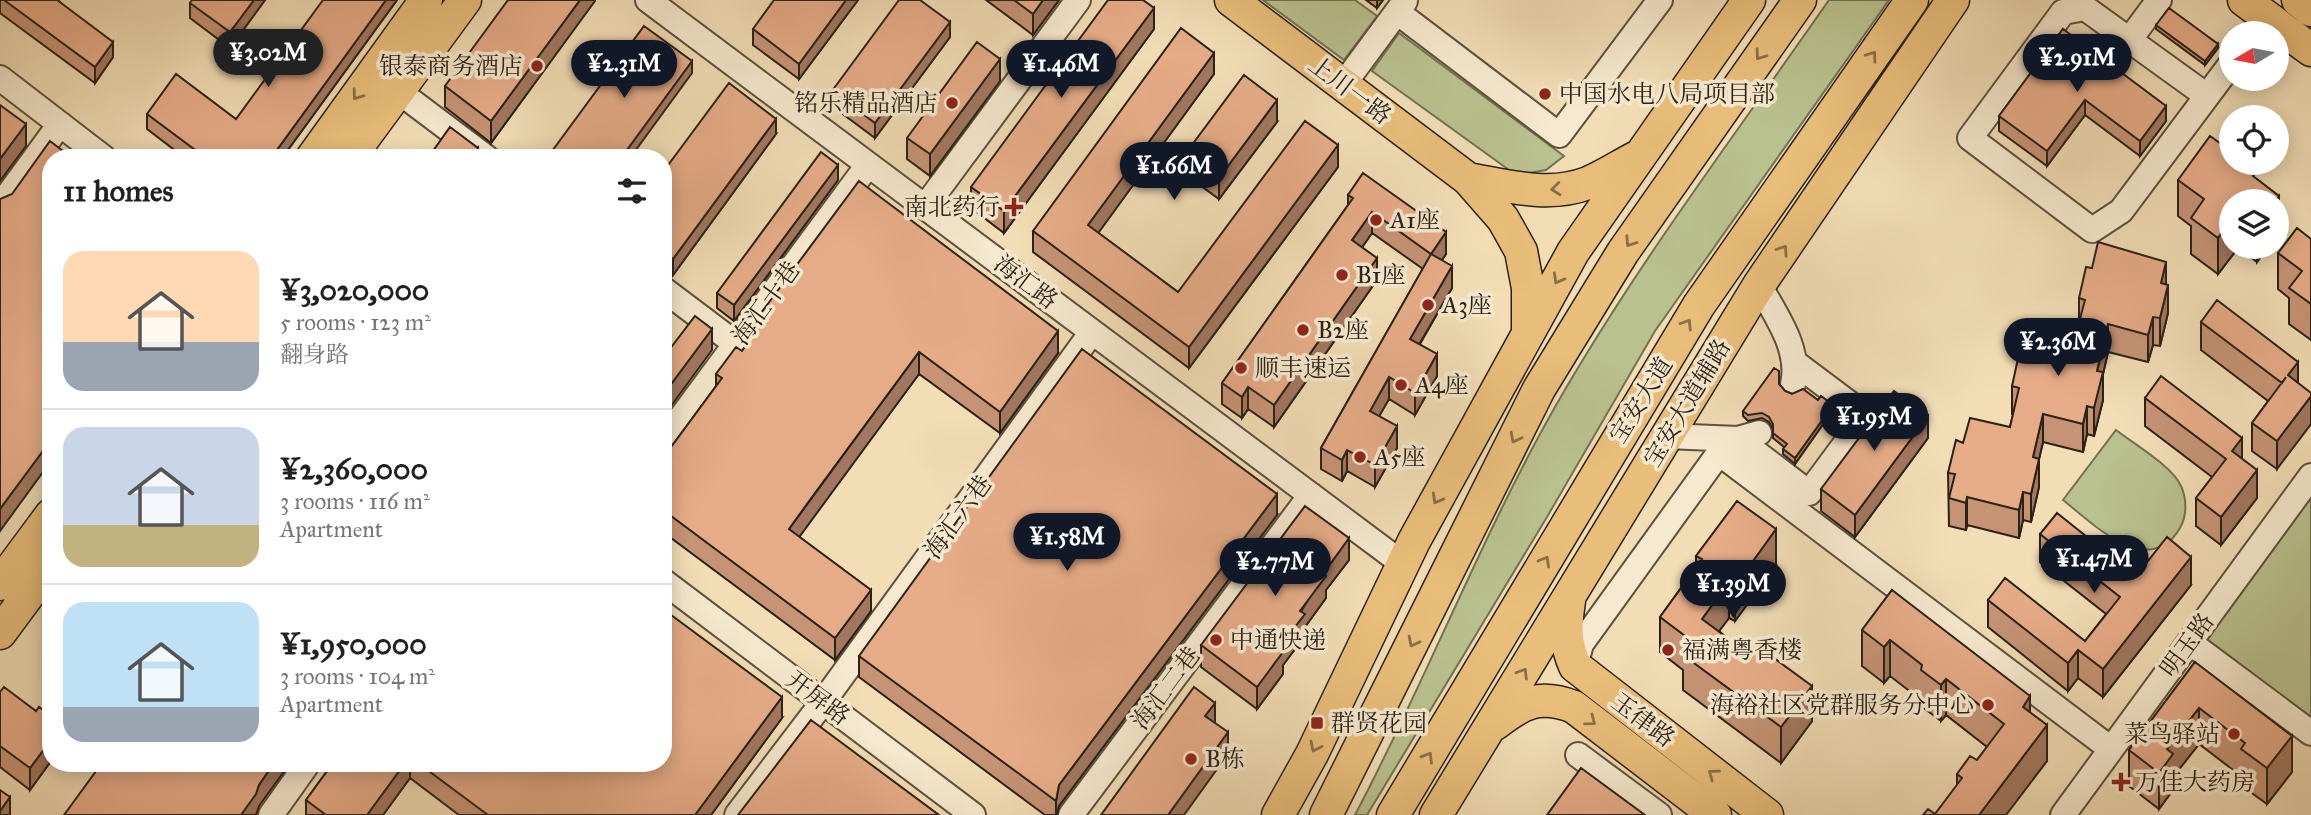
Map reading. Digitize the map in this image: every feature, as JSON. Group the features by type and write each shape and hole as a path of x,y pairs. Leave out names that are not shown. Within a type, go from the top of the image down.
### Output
{"main road":[{"path":"318,149 426,0"},
{"path":"356,149 465,0"},
{"name":"上川一路","path":"1231,0 1468,179 1503,219 1521,251 1528,288 1528,334"},
{"path":"1326,812 1539,389 1623,253 1800,0"},
{"name":"宝安大道","path":"1393,815 1699,305 1785,178 1912,0"},
{"name":"宝安大道辅路","path":"1436,815 1759,285 1953,0"},
{"path":"2298,0 2311,10"},
{"path":"1278,815 1312,754 1403,564 1573,252 1744,2"},
{"path":"2255,12 2311,50"},
{"path":"1785,178 1931,31"},
{"name":"上川一路","path":"1468,179 1528,190 1559,190 1588,183 1641,155"},
{"path":"0,633 10,579 42,529"},
{"path":"10,579 42,567"},
{"path":"1569,598 1565,631 1567,648 1575,666"},
{"name":"玉律路","path":"1575,666 1768,815"},
{"name":"玉律路","path":"1489,729 1518,706 1554,699 1574,707 1715,815"}],"street":[{"name":"海汇路","path":"648,0 1403,564"},
{"path":"925,207 1078,0"},
{"path":"1343,85 1401,6 1559,135 1660,0"},
{"path":"2130,39 2159,0"},
{"path":"2207,96 2085,8 2063,12 1970,138 2092,230 2121,211 2219,80"},
{"path":"0,78 92,149"},
{"path":"398,91 475,149"},
{"path":"0,206 60,124"},
{"name":"海汇十巷","path":"672,430 868,165"},
{"path":"1665,436 1748,436 1809,493 1866,416 1794,373 1790,342 1759,285"},
{"path":"672,296 736,344"},
{"name":"海汇六巷","path":"737,815 823,702 1092,332"},
{"path":"1575,666 1581,644 1719,453 2111,749"},
{"name":"明玉路","path":"2063,815 2311,476"},
{"name":"海汇二巷","path":"1071,815 1311,495"},
{"name":"开屏路","path":"672,588 973,815"},
{"path":"2189,642 2311,733"},
{"path":"1578,755 1659,815"},
{"path":"271,815 302,772"}],"green space":[{"path":"1263,0 1355,0 1377,16 1344,60"},
{"path":"1829,0 1889,0 1655,331 1547,517 1367,815 1355,815 1502,508 1555,407 1653,251"},
{"path":"1399,33 1564,156 1546,170 1516,175 1372,71"},
{"path":"2116,430 2170,471 2183,491 2185,513 2180,528 2167,543 2153,549 2137,548 2121,542 2089,522 2063,500"},
{"path":"2311,485 2311,723 2197,639"}],"building":[{"path":"4,0 57,0 113,42 95,67"},
{"path":"192,0 254,0 230,32 190,3"},
{"path":"323,0 386,0 278,149 194,149 147,114 176,74 236,119"},
{"path":"508,0 580,0 491,121 445,86"},
{"path":"774,0 846,0 799,64 753,29"},
{"path":"899,0 920,0 950,22 875,123 832,91"},
{"path":"1014,0 1043,0 1033,14"},
{"path":"1108,0 1143,0 1154,8 1004,211 971,187"},
{"path":"2169,8 2218,44 2205,61 2156,25"},
{"path":"644,26 692,61 628,149 554,149"},
{"path":"1181,28 1214,53 1088,225 1178,292 1305,121 1338,145 1189,347 1033,231"},
{"path":"2063,29 2166,106 2140,141 2085,100 2047,151 1999,116"},
{"path":"977,42 1000,59 930,154 907,138"},
{"path":"1244,75 1277,100 1219,178 1186,153"},
{"path":"729,83 776,119 673,259 672,160"},
{"path":"0,105 26,124 0,159"},
{"path":"450,127 478,148 477,149 434,149"},
{"path":"2210,136 2219,142 2219,175 2254,175 2270,189 2219,189 2218,238 2191,218 2204,199 2178,180"},
{"path":"50,141 60,149 44,149"},
{"path":"42,152 42,452 0,509 0,199 12,194"},
{"path":"821,152 838,165 734,305 717,293"},
{"path":"1363,173 1446,232 1431,254 1372,212 1352,240 1377,258 1274,405 1248,387 1242,397 1222,383 1353,198 1348,195"},
{"path":"859,181 1058,331 1000,412 919,352 812,497 789,529 871,590 835,638 672,517 672,446 722,378 716,374 736,347 742,351 763,321 758,317"},
{"path":"2297,228 2311,239 2311,304 2289,288 2302,271 2286,259 2289,259 2289,239"},
{"path":"2098,242 2166,262 2161,283 2168,285 2160,318 2153,317 2148,335 2108,324 2097,371 2103,372 2094,408 2087,406 2083,424 2043,414 2033,457 2039,459 2031,494 2023,492 2019,510 1967,497 1966,503 1949,498 1955,474 1948,473 1956,440 1963,443 1970,418 2010,427 2019,388 2012,386 2019,354 2027,356 2033,331 2074,341 2085,300 2079,298 2086,267 2092,268"},
{"path":"1431,254 1452,266 1410,339 1437,354 1415,393 1389,377 1370,411 1397,426 1375,465 1347,450 1342,460 1321,448"},
{"path":"2217,300 2298,362 2288,375 2311,393 2311,396 2277,441 2252,423 2282,383 2201,322"},
{"path":"695,316 712,329 672,383 672,346"},
{"path":"1082,349 1277,494 1059,785 1056,801 859,656"},
{"path":"1774,368 1779,371 1779,384 1785,391 1792,394 1803,389 1818,400 1821,396 1833,405 1795,458 1783,449 1787,444 1773,433 1773,424 1769,417 1762,413 1748,415 1743,411"},
{"path":"2161,376 2242,438 2232,451 2257,470 2221,517 2196,498 2226,459 2145,398"},
{"path":"1894,391 1928,416 1855,515 1821,489"},
{"path":"1737,501 1776,529 1735,586 1729,582 1702,619 1744,650 1751,641 1812,686 1781,727 1683,655 1693,642 1660,617 1702,559 1696,556"},
{"path":"1305,506 1349,538 1300,611 1305,614 1278,649 1283,652 1257,687 1201,645"},
{"path":"2057,513 2136,576 2167,537 2191,557 2103,669 2078,650 2068,663 1988,600 2005,578 2085,641 2120,597 2040,534"},
{"path":"1892,590 2030,696 2023,707 2047,725 1979,815 1923,815 1928,809 1935,814 1962,778 1957,774 1970,756 1977,760 2004,724 1946,679 1941,685 1921,670 1922,665 1890,640 1884,647 1862,630"},
{"path":"672,616 782,697 695,815 488,815 430,772 672,772"},
{"path":"2195,662 2292,736 2267,768 2241,749 2245,743 2199,708 2167,749 2173,754 2159,773 2129,750"},
{"path":"4,687 36,711 39,707 42,709 42,752 30,768 0,746 0,692"},
{"name":"B栋","path":"1194,687 1215,703 1205,716 1228,732 1168,815 1101,815"},
{"path":"811,720 939,815 738,815"},
{"path":"1581,768 1645,815 1547,815"},
{"path":"95,772 268,772 241,815 64,815"},
{"path":"326,772 398,772 367,815 326,815 306,800"},
{"path":"0,790 10,797 0,811"}],"place":[{"name":"银泰商务酒店","path":"537,66"},
{"name":"中国水电八局项目部","path":"1545,94"},
{"name":"铭乐精品酒店","path":"952,103"},
{"name":"南北药行","path":"1014,207"},
{"name":"A1座","path":"1376,220"},
{"name":"B1座","path":"1342,275"},
{"name":"A3座","path":"1428,305"},
{"name":"B2座","path":"1303,330"},
{"name":"顺丰速运","path":"1241,368"},
{"name":"A4座","path":"1401,385"},
{"name":"A5座","path":"1360,457"},
{"name":"中通快递","path":"1216,640"},
{"name":"福满粤香楼","path":"1668,650"},
{"name":"海裕社区党群服务分中心","path":"1988,705"},
{"name":"群贤花园","path":"1317,723"},
{"name":"菜鸟驿站","path":"2234,734"},
{"name":"B栋","path":"1191,759"},
{"name":"万佳大药房","path":"2121,782"}]}
